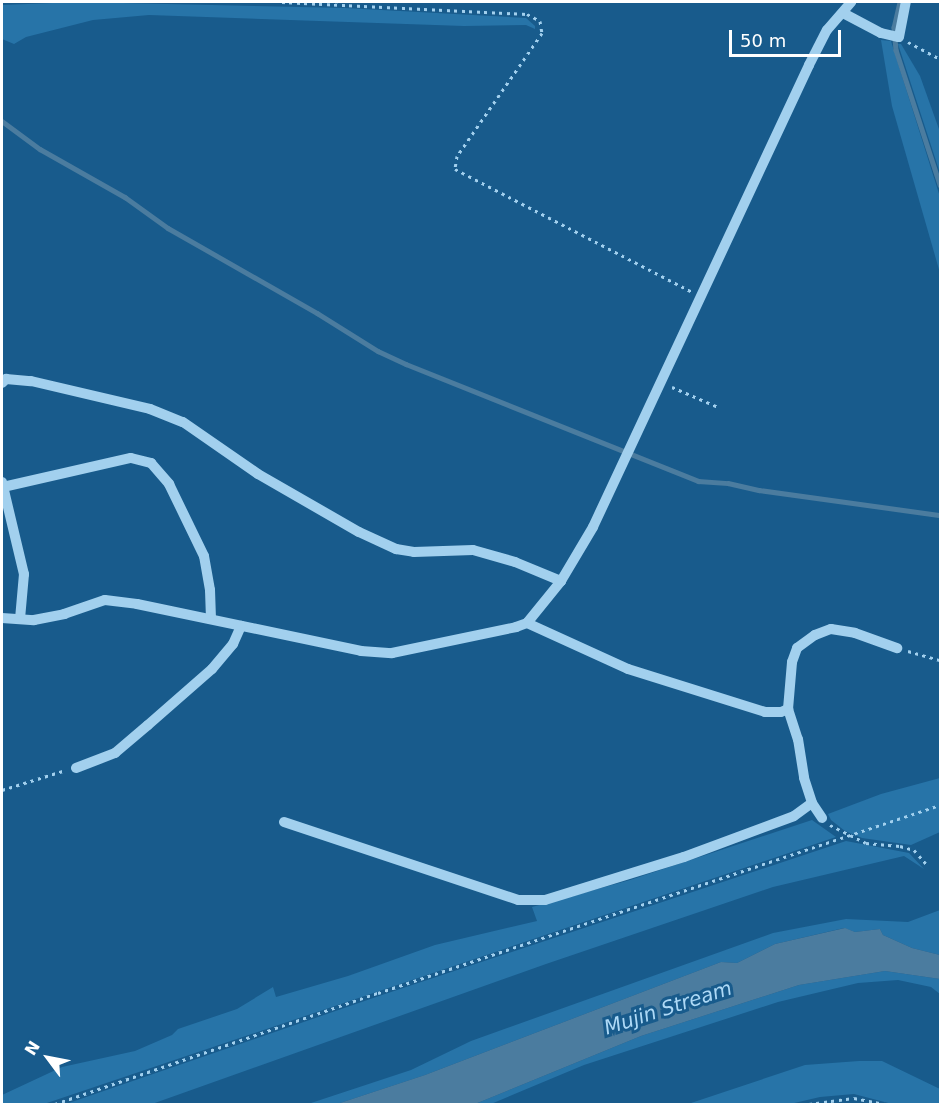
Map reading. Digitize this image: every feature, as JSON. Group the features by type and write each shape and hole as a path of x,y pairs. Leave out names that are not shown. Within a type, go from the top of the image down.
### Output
{"street":[{"path":"2,618 34,620 64,614 105,600 211,619 361,651 392,653 516,627 527,622 561,581 592,527 809,65 827,30 851,2"},
{"path":"843,13 858,23 895,36 906,2"},
{"path":"2,383 6,379 30,381 150,409 183,422 258,474 359,532 396,549 414,552 473,550 515,562 561,581"},
{"path":"20,619 24,574 2,484 131,458 151,463 169,484 204,556 210,590 211,619"},
{"path":"527,622 628,669 659,680 765,712 781,712 788,709"},
{"path":"76,768 115,753 148,725 212,669 233,644 241,626"},
{"path":"822,818 812,803 804,778 798,739 788,709 792,662 797,648 815,635 831,630 855,633 897,648"},
{"path":"284,822 518,900 545,900 684,856 795,816 812,803"}],"path":[{"path":"282,2 527,14 540,21 542,33 457,156 454,169 702,297"},
{"path":"895,36 940,59"},
{"path":"662,382 718,407"},
{"path":"897,648 940,660"},
{"path":"2,790 76,768"},
{"path":"55,1104 940,806"},
{"path":"822,818 848,836 866,843 900,846 914,850 927,866"},
{"path":"809,1104 854,1098 884,1104"}],"shaded area":[{"path":"78,2 345,8 526,18 535,26 535,29 526,25 464,26 149,15 93,20 26,37 14,44 2,39 2,5"},
{"path":"881,40 891,41 940,197 940,273 892,106"},
{"path":"898,44 901,44 920,76 940,132 940,173"},
{"path":"940,778 940,832 911,845 862,838 845,831 831,820 828,814 881,794"},
{"path":"812,820 836,837 44,1104 2,1104 2,1095 62,1067 135,1051 172,1035 178,1029 237,1009 273,987 276,997 348,976 435,945 537,921 532,907 630,880"},
{"path":"846,841 909,853 924,869 904,856 773,887 546,964 152,1104 66,1104 379,996"},
{"path":"940,910 940,955 912,948 883,935 880,929 855,932 844,928 775,944 737,963 721,962 425,1075 337,1104 308,1104 411,1070 471,1041 773,933 846,919 908,922"},
{"path":"885,971 940,979 940,994 931,987 898,980 858,983 778,1002 584,1065 491,1104 475,1104 641,1036 799,985"},
{"path":"882,1061 940,1089 940,1104 892,1104 854,1094 820,1097 790,1104 688,1104 805,1065"}],"water":[{"name":"Mujin Stream","path":"845,928 855,932 880,929 883,935 912,948 940,955 940,979 885,971 799,985 641,1036 475,1104 337,1104 425,1075 721,962 737,963 775,944"}],"waterway":[{"path":"900,2 894,27 896,50 940,185"},
{"path":"2,121 40,149 125,197 168,228 317,313 378,351 406,364 698,481 728,483 759,490 940,515"}]}
